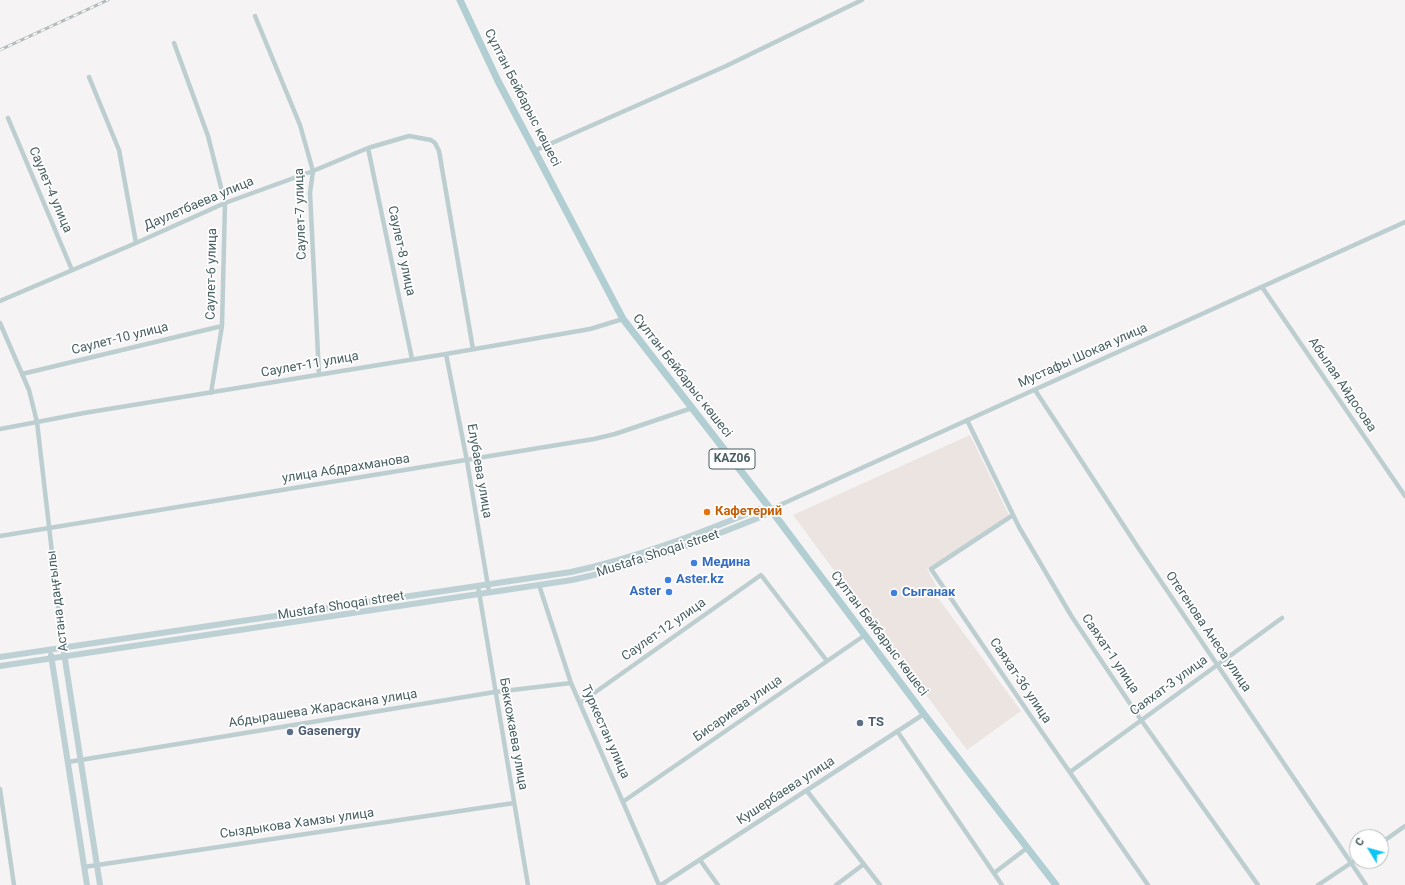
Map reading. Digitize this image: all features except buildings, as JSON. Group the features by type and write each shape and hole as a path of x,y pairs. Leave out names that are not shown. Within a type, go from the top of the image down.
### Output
{"main road":[{"name":"Сұлтан Бейбарыс көшесі","path":"460,0 498,81 623,319 771,509 924,714 1056,885"}],"street":[{"path":"534,151 726,66 862,0"},
{"name":"Саулет-7 улица","path":"255,16 300,125 313,171 310,193 320,375"},
{"name":"Саулет-6 улица","path":"174,44 208,136 225,203 222,326 211,393"},
{"path":"89,77 119,150 136,243"},
{"name":"Саулет-4 улица","path":"8,118 72,270"},
{"name":"Даулетбаева улица","path":"0,301 225,203 313,171 368,148 409,136 431,140 435,143 439,151 473,348"},
{"name":"Саулет-8 улица","path":"368,148 412,358"},
{"name":"Мустафы Шокая улица","path":"771,509 1405,222"},
{"name":"Абылая Айдосова","path":"1262,287 1405,496"},
{"name":"Саулет-11 улица","path":"0,429 84,412 211,393 590,329 623,319"},
{"name":"Астана даңғылы","path":"0,323 29,390 37,422 64,656 100,885"},
{"name":"Саулет-10 улица","path":"22,374 222,326"},
{"name":"Елубаева улица","path":"446,354 488,584 488,592"},
{"name":"Отегенова Анеса улица","path":"1035,390 1216,665 1349,860"},
{"name":"улица Абдрахманова","path":"0,536 466,461 616,434 692,408"},
{"name":"Саяхат-1 улица","path":"967,420 1013,515 1072,617 1142,720 1258,885"},
{"name":"Mustafa Shoqai street","path":"0,657 571,572 685,539 759,510 771,509"},
{"name":"Mustafa Shoqai street","path":"0,666 539,585 594,575 688,546 762,516 771,509"},
{"name":"Саяхат-36 улица","path":"1013,515 932,569 1148,885"},
{"name":"Саулет-12 улица","path":"580,704 762,575 827,661"},
{"name":"Туркестан улица","path":"539,585 570,683 660,885"},
{"name":"Беккожаева улица","path":"478,586 528,885"},
{"name":"Саяхат-3 улица","path":"1070,772 1282,618"},
{"name":"Бисариева улица","path":"624,802 865,635"},
{"name":"Астана даңғылы","path":"50,650 87,885"},
{"name":"Абдырашева Жараскана улица","path":"68,762 495,692 570,683"},
{"name":"Кушербаева улица","path":"660,885 924,714"},
{"path":"897,731 1002,885"},
{"path":"0,789 14,885"},
{"path":"807,791 880,885"},
{"name":"Сыздыкова Хамзы улица","path":"84,867 514,803"},
{"path":"1389,837 1405,826"},
{"path":"994,873 1027,848"},
{"path":"700,860 718,885"},
{"path":"836,885 864,864"},
{"path":"1318,885 1349,864"},
{"name":"Отегенова Анеса улица","path":"1355,869 1366,885"}],"shaded area":[{"name":"Сыганак","path":"970,435 1009,515 927,569 938,589 938,598 1021,711 967,750 793,515"}],"railway":[{"path":"0,50 108,0"}],"place":[{"name":"Кафетерий","path":"707,512"},
{"name":"Медина","path":"694,563"},
{"name":"Aster.kz","path":"668,580"},
{"name":"Aster","path":"669,592"},
{"name":"Сыганак","path":"894,593"},
{"name":"TS","path":"860,723"},
{"name":"Gasenergy","path":"290,732"}]}
